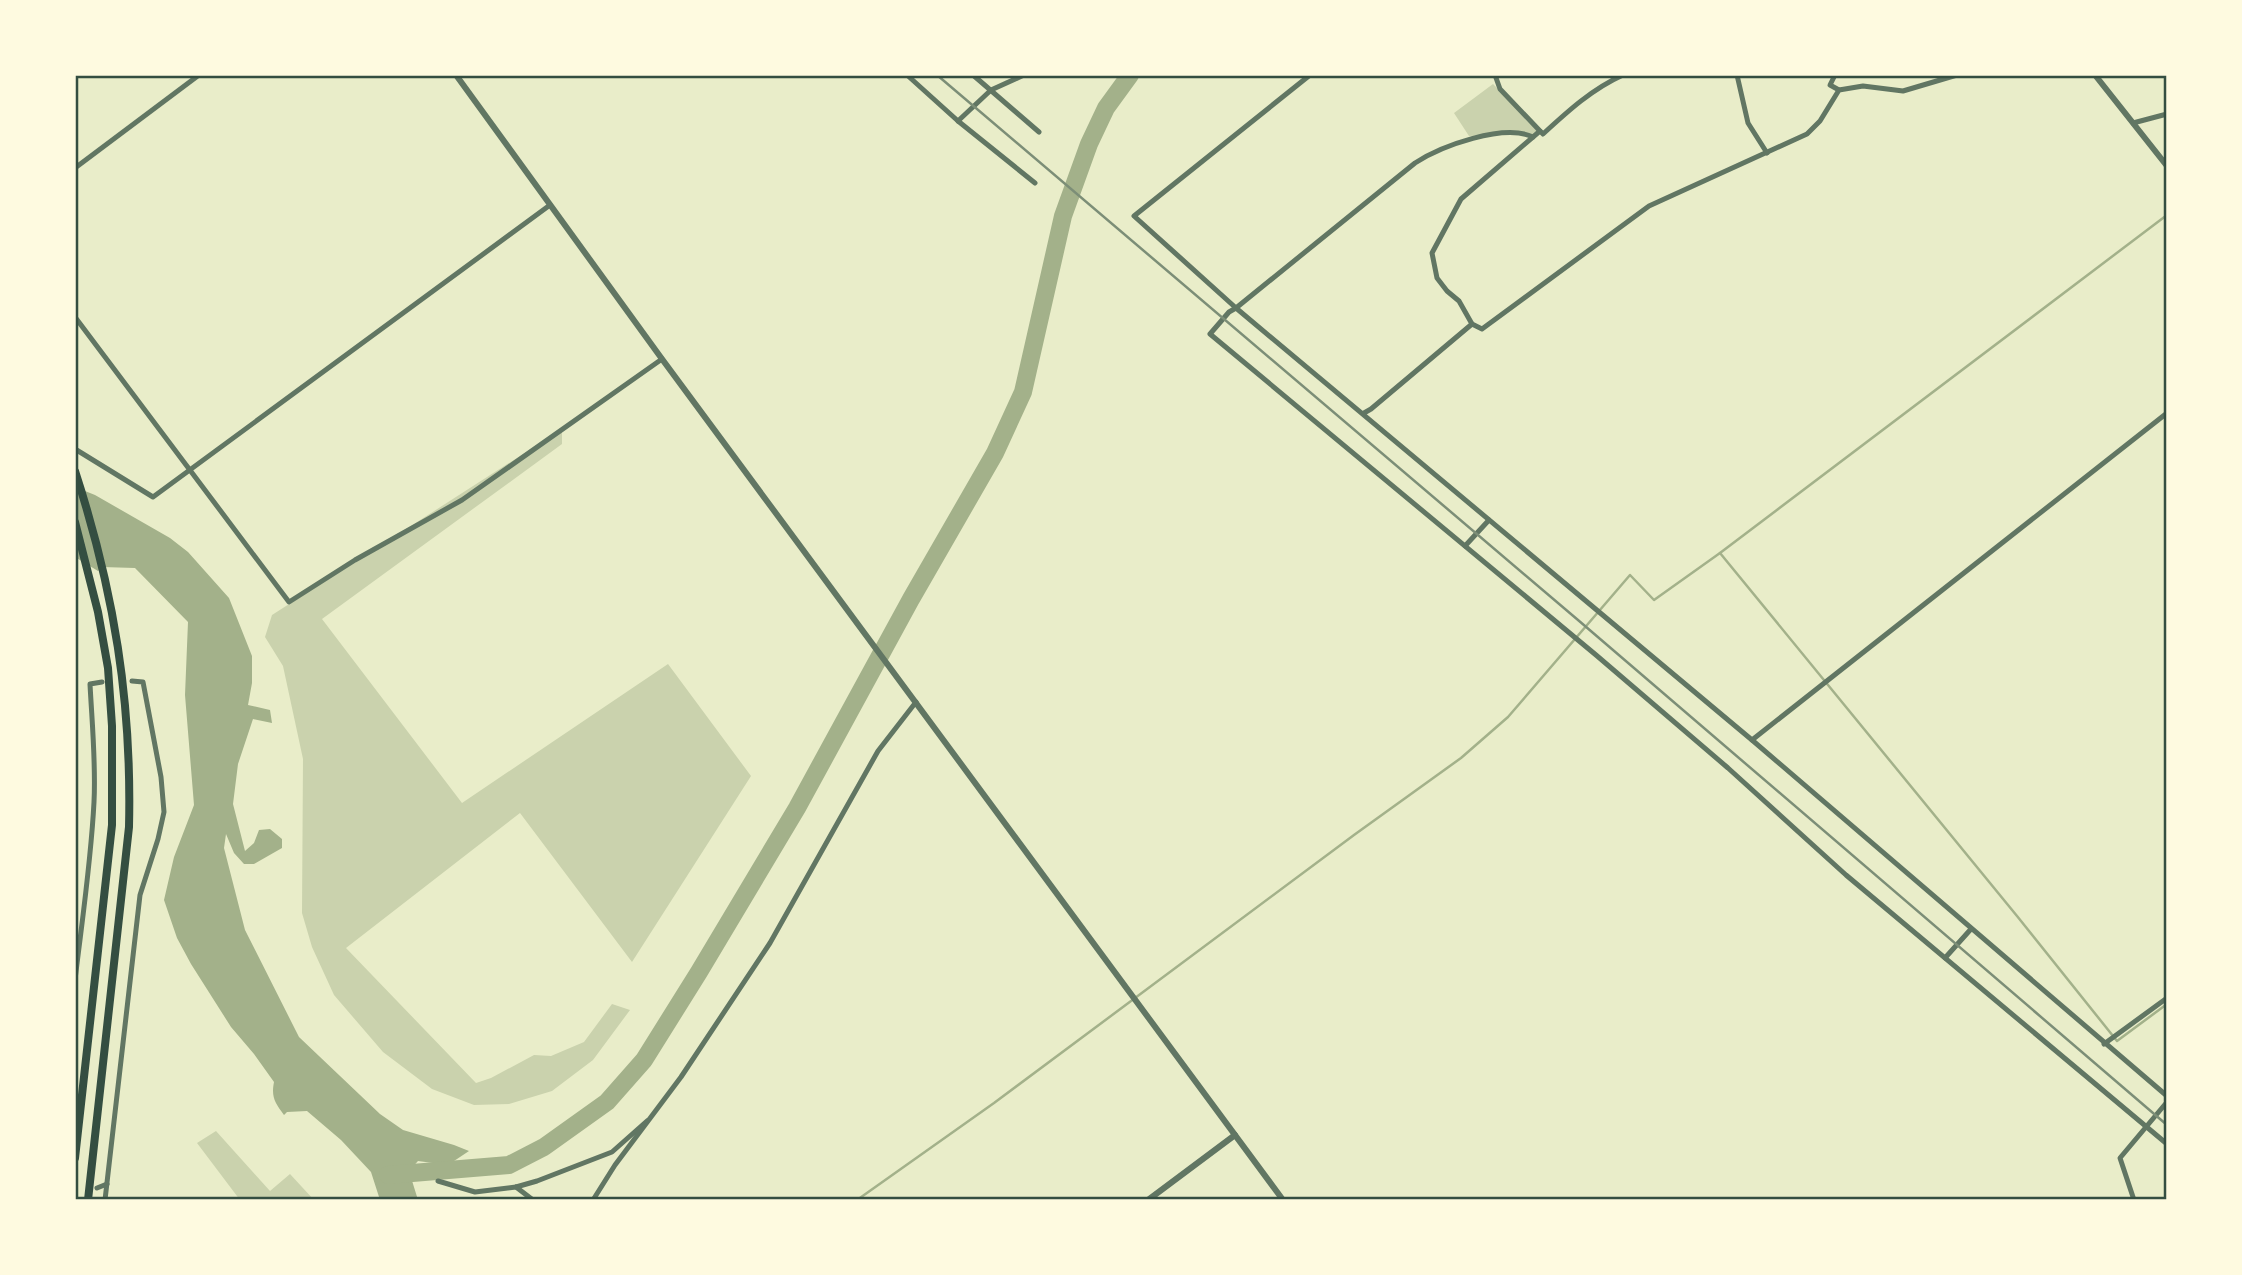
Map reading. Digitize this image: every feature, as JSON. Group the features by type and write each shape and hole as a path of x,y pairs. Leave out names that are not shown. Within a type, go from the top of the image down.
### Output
{"highway":[{"path":"75,471 93,526 115,624 128,730 129,827 88,1200"},
{"path":"75,522 98,612 107,668 112,726 112,825 75,1158"}],"street":[{"path":"75,168 199,75"},
{"path":"456,75 1041,875 1283,1200"},
{"path":"907,75 958,121 1035,183"},
{"path":"974,75 1038,132"},
{"path":"958,121 991,90 1024,75"},
{"path":"1310,75 1134,216 1236,308 1752,740 2167,1096"},
{"path":"1495,75 1500,89 1543,134 1573,106 1604,84 1623,75"},
{"path":"1737,75 1748,123 1768,153"},
{"path":"1835,75 1829,85 1839,90"},
{"path":"1540,131 1461,199 1433,253 1437,278 1459,301 1472,324 1482,329 1649,206 1807,134 1820,121 1839,90 1863,86 1903,91 1957,75"},
{"path":"2095,75 2167,166"},
{"path":"2133,123 2167,114"},
{"path":"1533,137 1523,133 1486,135 1431,153 1229,312 1210,334 1677,724 1846,875 2167,1144"},
{"path":"76,448 153,497 550,205"},
{"path":"75,317 289,602 355,560 462,500 662,359"},
{"path":"1364,413 1472,324"},
{"path":"1752,740 2167,413"},
{"path":"1465,547 1489,520"},
{"path":"105,1200 140,895 158,839 163,812 161,778 143,682 132,681"},
{"path":"75,979 79,924 92,845 94,751 90,684 102,682"},
{"path":"593,1200 615,1165 657,1112 770,943 878,751 916,702"},
{"path":"1945,958 1971,929"},
{"path":"2104,1044 2167,998"},
{"path":"2134,1200 2120,1158 2167,1102"},
{"path":"438,1181 475,1192 516,1187 537,1181 612,1152 657,1112"},
{"path":"1148,1200 1235,1135"},
{"path":"97,1188 107,1184"},
{"path":"516,1187 533,1200"}],"shaded area":[{"path":"1493,84 1540,131 1533,137 1523,133 1469,136 1454,113"},
{"path":"562,429 562,444 322,619 462,803 668,664 751,776 632,962 520,813 346,948 476,1083 534,1055 551,1056 584,1042 612,1004 630,1010 593,1060 552,1091 509,1104 474,1105 432,1089 383,1052 334,995 312,947 302,913 303,759 283,666 265,637 272,615"},
{"path":"75,487 95,495 170,538 188,552 229,598 252,656 252,683 248,705 270,710 272,723 253,719 238,764 233,804 245,851 254,843 259,830 270,829 282,839 282,848 254,864 244,864 234,853 226,834 224,848 245,930 299,1037 380,1114 403,1130 469,1151 448,1165 418,1161 409,1171 418,1200 380,1200 371,1172 341,1140 307,1111 287,1112 284,1115 274,1100 274,1082 231,1027 177,938 164,900 174,857 194,805 185,695 188,622 135,568 102,567 98,571 75,557"},
{"path":"216,1131 270,1191 290,1174 314,1200 240,1200 197,1143"}],"waterway":[{"path":"388,1175 509,1165 544,1147 607,1102 644,1060 797,808 911,599 995,453 1023,392 1063,216 1089,144 1106,108 1130,75"},
{"path":"857,1200 994,1103 1461,758 1508,717 1630,575 1654,600 2167,215"},
{"path":"1720,553 2117,1041 2167,1004"}],"railway":[{"path":"937,75 2167,1125"}]}
